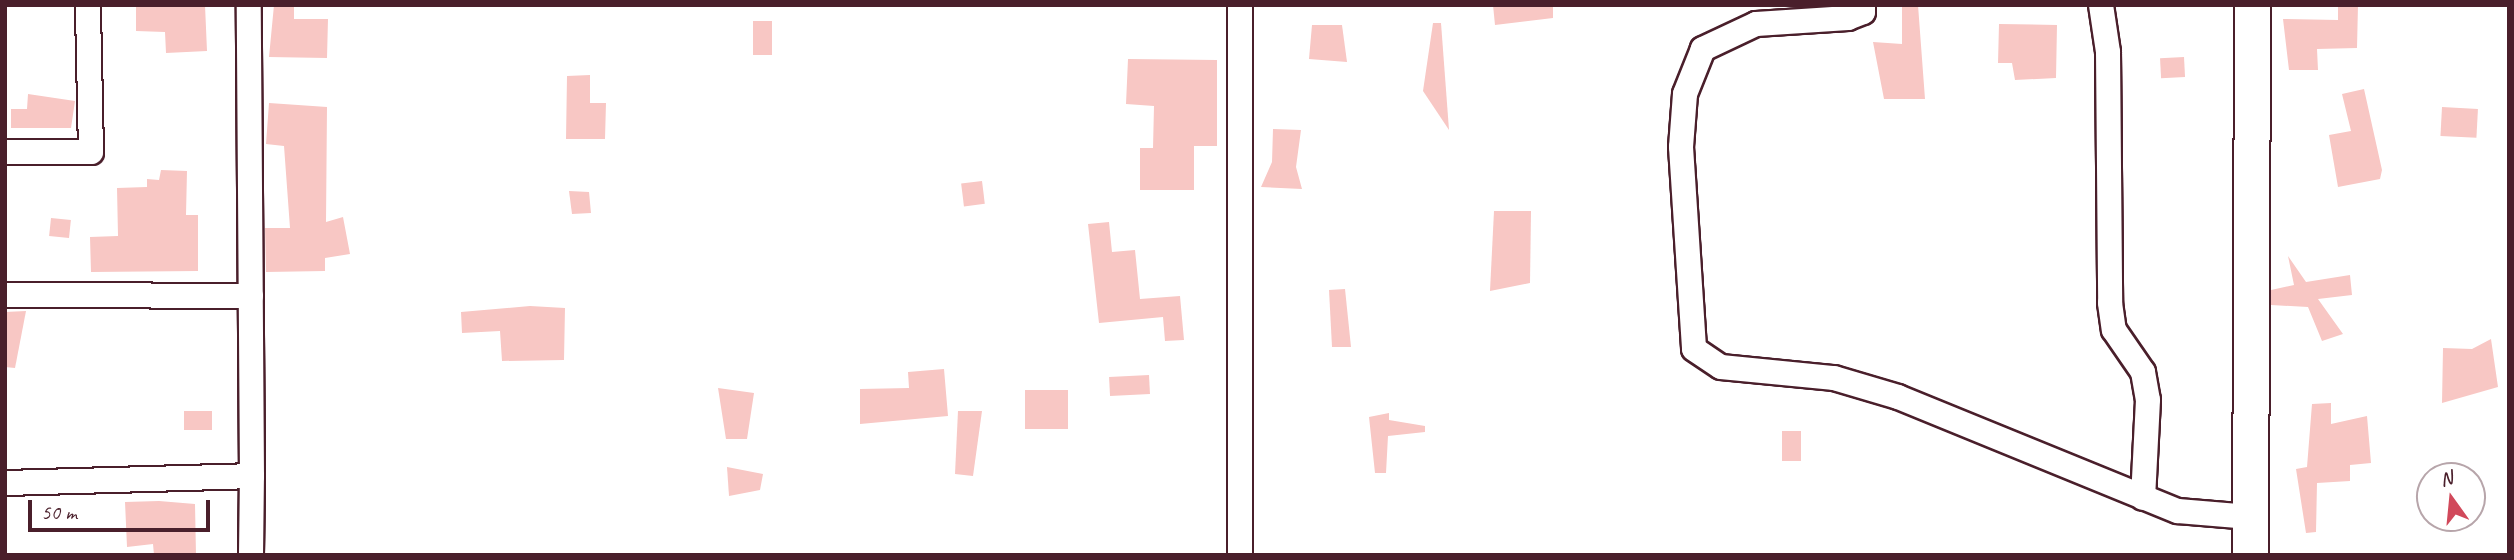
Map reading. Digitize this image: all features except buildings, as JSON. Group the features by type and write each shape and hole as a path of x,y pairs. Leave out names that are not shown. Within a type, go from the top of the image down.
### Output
{"street":[{"path":"5,152 91,152 88,5"},
{"path":"249,5 251,555"},
{"path":"1240,5 1240,555"},
{"path":"1863,5 1863,12 1847,18 1756,24 1703,49 1685,94 1681,147 1695,349 1721,367 1834,378 1898,397 2178,511 2250,517"},
{"path":"2102,5 2108,52 2110,303 2114,330 2143,372 2148,400 2143,498"},
{"path":"2250,555 2252,5"},
{"path":"5,296 251,296"},
{"path":"5,483 252,476"}]}
